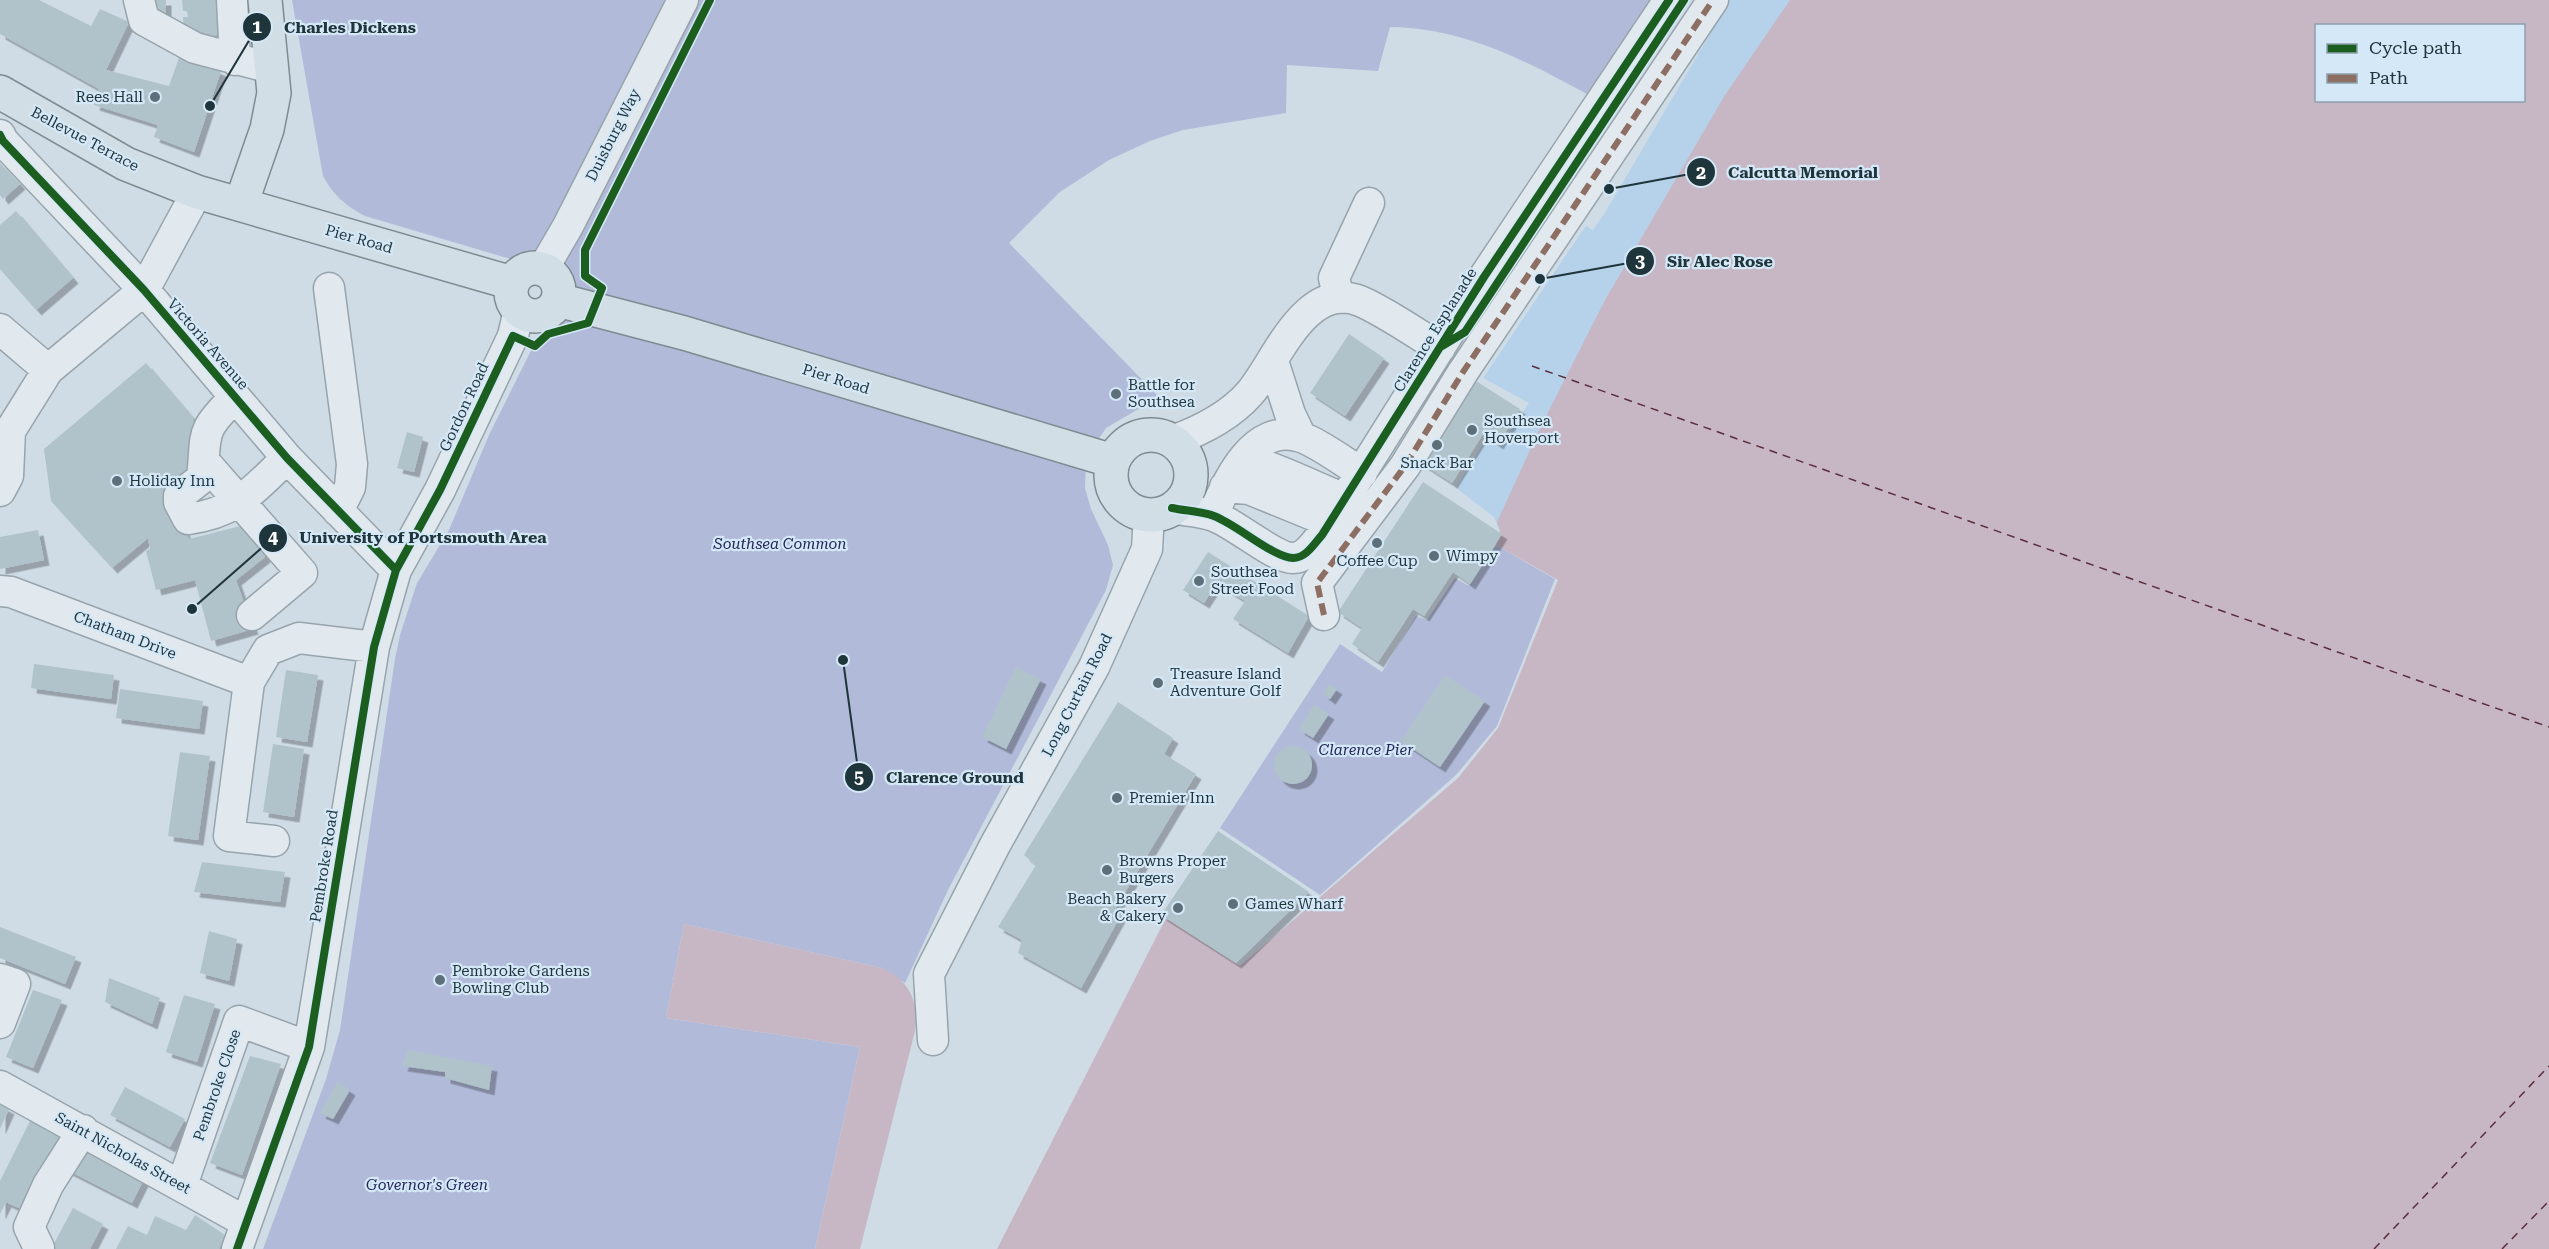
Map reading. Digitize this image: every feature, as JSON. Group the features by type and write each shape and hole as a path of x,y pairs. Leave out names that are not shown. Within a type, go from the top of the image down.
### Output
{"main road":[{"path":"241,204 267,129 274,93 264,0"},
{"name":"Bellevue Terrace","path":"0,92 126,164 196,192 241,204"},
{"name":"Pier Road","path":"241,204 515,297"},
{"path":"534,267 552,274 560,291 553,308 546,314 536,316 515,297 517,275 534,267"},
{"name":"Pier Road","path":"558,300 684,333 1113,461"},
{"path":"1161,436 1172,441 1182,450 1189,462 1191,475 1189,488 1183,500 1161,512 1126,506 1118,497 1113,486 1111,473 1113,461 1123,446 1138,437 1161,436"}],"street":[{"path":"139,0 144,20 195,48 271,68"},
{"path":"232,0 235,60"},
{"name":"Duisburg Way","path":"543,269 568,226 683,0"},
{"name":"Clarence Esplanade","path":"1161,512 1213,515 1240,529 1275,552 1293,558 1308,552 1362,473 1484,277 1669,0"},
{"path":"1324,615 1317,583 1405,466 1463,372 1713,0"},
{"name":"Victoria Avenue","path":"0,135 3,141 144,290 287,458 396,570"},
{"path":"0,491 8,476 10,431 48,370 144,290 196,192"},
{"path":"1339,298 1334,278 1369,203"},
{"path":"328,288 352,464 350,487 338,511"},
{"name":"Gordon Road","path":"440,490 513,336 515,297"},
{"path":"1172,441 1197,432 1249,395 1302,316 1318,304 1339,298 1359,301 1440,348"},
{"path":"0,329 48,370"},
{"path":"1273,361 1290,414 1301,437"},
{"path":"235,397 213,420 207,430 202,478 179,496 179,502 188,519 228,509 240,502 287,458"},
{"path":"1213,515 1225,487 1244,459 1259,442 1277,435 1301,437 1362,473"},
{"path":"1244,459 1277,468 1298,480 1338,510"},
{"path":"204,460 302,573 252,615"},
{"path":"1225,487 1249,489 1338,510"},
{"name":"Pembroke Road","path":"241,1236 309,1047 374,647 396,570 440,490"},
{"name":"Long Curtain Road","path":"933,1040 929,974 1094,666 1147,549 1161,512"},
{"name":"Chatham Drive","path":"0,591 11,592 249,682"},
{"path":"274,841 229,836 249,682 268,650 299,638 374,647"},
{"path":"0,979 15,984 0,1023"},
{"name":"Pembroke Close","path":"182,1185 239,1021 309,1047"},
{"name":"Saint Nicholas Street","path":"0,1086 182,1185 241,1236"},
{"path":"39,1248 29,1227 48,1185 83,1130"}],"green space":[{"name":"Southsea Common","path":"292,0 1651,0 1587,94 1493,48 1443,33 1417,29 1390,27 1378,71 1287,65 1286,113 1183,130 1150,141 1109,160 1060,192 1009,243 1159,397 1106,428 1086,458 1085,488 1091,509 1108,545 1113,565 1106,590 948,890 905,983 882,968 684,924 666,1018 860,1047 815,1249 263,1249 326,1079 340,1030 400,635 417,583 449,530 489,435 568,276 365,216 352,208 331,189 323,176"},
{"name":"Clarence Pier","path":"1496,545 1555,579 1497,726 1456,775 1320,895 1220,828 1340,644 1382,672 1416,616 1427,620 1455,578 1469,586"}],"sand":[{"path":"1730,0 1817,0 1496,545 1500,531 1494,517 1456,488 1485,440 1499,447 1529,403 1483,378 1586,226 1593,230 1606,211"}],"shaded area":[{"path":"1790,0 2549,0 2549,1249 997,1249 1166,918 1240,966 1458,778 1498,728 1558,580 1496,545 1500,531 1497,522 1541,426 1605,300 1725,95"},
{"path":"684,924 882,968 900,979 910,993 914,1001 915,1031 860,1249 815,1249 860,1047 666,1018"}],"building":[{"path":"0,0 39,0 91,26 100,9 129,22 106,70 169,86 180,55 221,71 194,152 154,137 158,125 94,105 99,89 0,34"},
{"path":"152,0 166,0 166,18 152,19"},
{"path":"182,0 217,0 218,35 203,36 203,32 184,33 183,17 188,17 187,11 183,11"},
{"path":"0,163 20,184 3,199 0,195"},
{"path":"16,211 73,278 36,310 0,269 0,225"},
{"path":"1349,334 1384,358 1345,416 1310,393"},
{"path":"146,363 193,418 195,467 163,493 189,539 256,522 265,557 236,580 253,629 211,641 195,580 156,590 146,551 150,549 148,538 112,568 51,501 44,449"},
{"name":"Southsea Hoverport","path":"1476,381 1520,409 1498,444 1483,434 1452,483 1418,461 1455,414"},
{"path":"407,432 423,437 414,472 397,468"},
{"path":"1423,482 1502,534 1470,584 1453,572 1424,616 1413,609 1378,662 1352,644 1362,628 1338,612"},
{"path":"38,530 44,560 0,569 0,537"},
{"path":"1208,552 1309,616 1288,653 1233,619 1245,601 1217,583 1204,603 1183,590"},
{"path":"34,664 114,675 111,699 31,688"},
{"path":"1016,667 1041,679 1006,749 982,737"},
{"path":"286,670 318,675 307,742 276,737"},
{"path":"1445,675 1485,701 1440,767 1401,741"},
{"path":"1329,684 1337,689 1330,699 1323,694"},
{"path":"120,689 203,701 199,729 116,718"},
{"path":"1118,702 1173,738 1164,754 1196,774 1115,909 1122,913 1081,988 1018,953 1022,940 998,927 1036,865 1024,855"},
{"path":"1314,705 1329,714 1313,738 1299,729"},
{"path":"273,744 304,749 294,817 263,812"},
{"path":"1293,746 1306,752 1312,765 1306,778 1293,784 1280,778 1274,765 1280,752"},
{"path":"180,752 210,756 198,840 168,836"},
{"name":"Games Wharf","path":"1218,831 1309,892 1236,963 1161,915"},
{"path":"202,862 285,872 280,902 194,892"},
{"path":"0,927 76,957 65,984 0,958"},
{"path":"209,931 237,939 229,981 200,973"},
{"path":"109,978 160,998 152,1024 105,1002"},
{"path":"33,990 62,1000 33,1068 6,1057"},
{"path":"184,995 215,1004 197,1062 166,1052"},
{"path":"408,1050 492,1066 489,1090 445,1078 445,1072 402,1066"},
{"path":"250,1056 281,1064 242,1175 210,1163"},
{"path":"338,1082 350,1090 333,1119 320,1113"},
{"path":"125,1087 185,1119 170,1147 110,1115"},
{"path":"0,1104 9,1109 0,1129"},
{"path":"31,1119 60,1134 21,1209 6,1202 0,1214 0,1181"},
{"path":"81,1142 146,1175 132,1203 67,1170"},
{"path":"73,1208 103,1224 90,1249 51,1249"},
{"path":"195,1215 225,1235 219,1249 116,1249 128,1226 147,1235 155,1216 186,1230"}],"ferry route":[{"path":"1532,366 2549,727"},
{"path":"2374,1249 2549,1066"},
{"path":"2502,1249 2549,1201"}],"marked path":[{"path":"1324,615 1317,583 1405,466 1463,372 1713,0"}],"cycle path":[{"path":"237,1249 309,1047 374,647 396,570 440,490 513,336 535,346 548,334 588,323 602,288 585,276 585,250 710,0"},
{"path":"1172,508 1214,516 1285,557 1302,556 1309,550 1322,535 1484,277 1669,0"},
{"path":"1442,346 1465,332 1684,0"},
{"path":"0,135 3,141 144,290 287,458 396,570"}],"place":[{"name":"Rees Hall","path":"155,97"},
{"name":"Charles Dickens","path":"210,106"},
{"name":"Calcutta Memorial","path":"1609,189"},
{"name":"Sir Alec Rose","path":"1540,279"},
{"name":"Battle for Southsea","path":"1116,394"},
{"name":"Southsea Hoverport","path":"1472,430"},
{"name":"Snack Bar","path":"1437,445"},
{"name":"Holiday Inn","path":"117,481"},
{"name":"Coffee Cup","path":"1377,543"},
{"name":"Wimpy","path":"1434,556"},
{"name":"Southsea Street Food","path":"1199,581"},
{"name":"University of Portsmouth Area","path":"192,609"},
{"name":"Clarence Ground","path":"843,660"},
{"name":"Treasure Island Adventure Golf","path":"1158,683"},
{"name":"Premier Inn","path":"1117,798"},
{"name":"Browns Proper Burgers","path":"1107,870"},
{"name":"Games Wharf","path":"1233,904"},
{"name":"Beach Bakery & Cakery","path":"1178,908"},
{"name":"Pembroke Gardens Bowling Club","path":"440,980"}],"park label":[{"name":"Governor's Green","path":"427,1185"}]}
